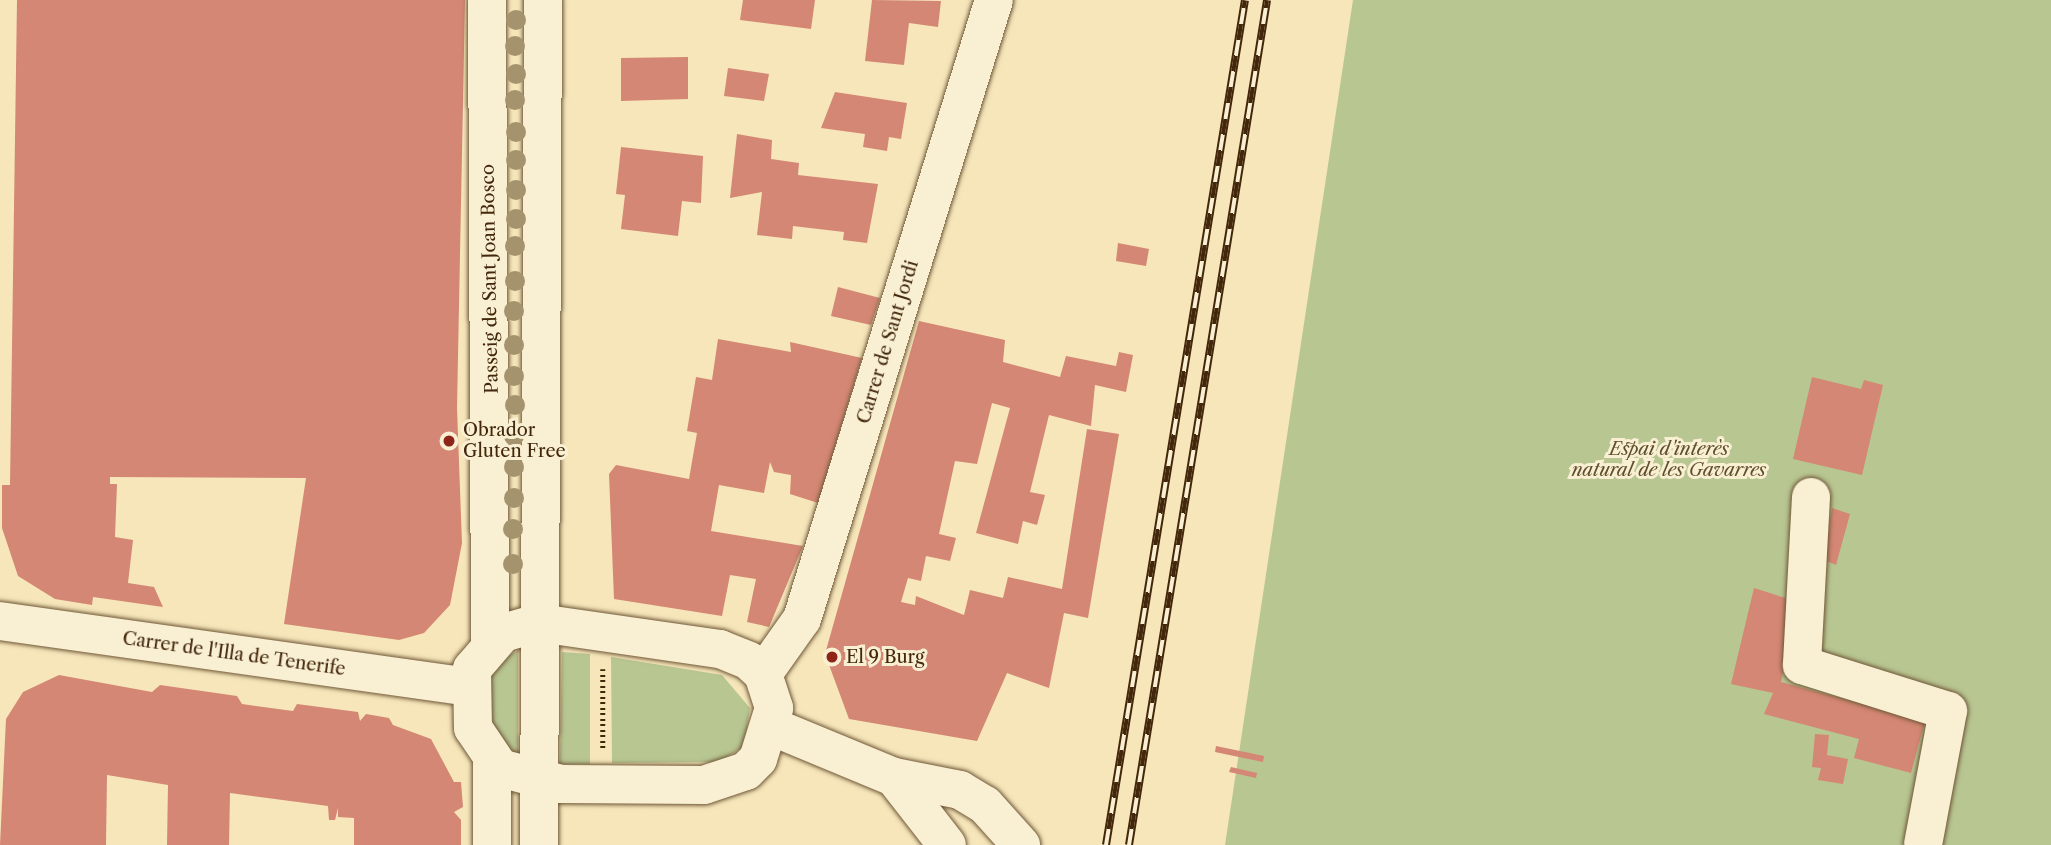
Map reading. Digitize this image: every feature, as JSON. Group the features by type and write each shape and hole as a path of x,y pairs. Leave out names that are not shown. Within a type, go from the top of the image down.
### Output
{"street":[{"name":"Passeig de Sant Joan Bosco","path":"488,0 490,643"},
{"path":"539,845 543,0"},
{"name":"Carrer de Sant Jordi","path":"764,674 802,620 994,0"},
{"path":"1811,497 1802,665 1948,711 1923,845"},
{"name":"Carrer de l'Illa de Tenerife","path":"0,621 468,687"},
{"path":"492,761 539,782 603,786 727,780 758,759 773,727 764,674 720,649 539,623 490,643 468,687 473,728 492,761 492,845"},
{"path":"773,727 894,777 960,790 985,805 1021,845"},
{"path":"894,777 947,845"}],"path":[{"path":"602,631 603,786"}],"green space":[{"name":"Espai d'interès natural de les Gavarres","path":"1353,0 2051,0 2051,845 1225,845"},
{"path":"518,651 518,758 492,740 486,682 503,658"},
{"path":"562,652 590,654 590,764 560,764"},
{"path":"611,657 722,675 750,708 744,746 719,762 612,763"}],"building":[{"path":"17,0 465,0 457,408 462,543 450,605 424,633 399,640 284,624 306,478 110,477 110,484 117,484 115,537 133,540 128,583 154,587 163,607 93,597 92,605 55,599 18,576 2,528 2,485 10,485"},
{"path":"743,0 815,0 811,29 740,20"},
{"path":"872,0 941,1 938,27 909,23 904,65 865,61"},
{"path":"688,57 688,99 621,101 621,58"},
{"path":"728,68 769,74 764,101 724,96"},
{"path":"835,92 907,103 901,139 889,137 887,151 863,147 865,134 821,128"},
{"path":"737,134 772,140 771,159 799,163 798,175 878,184 867,243 843,240 844,232 793,226 792,239 757,235 762,192 730,198"},
{"path":"621,147 703,156 701,203 682,201 678,236 621,229 625,195 616,194"},
{"path":"1118,243 1149,249 1146,266 1116,261"},
{"path":"838,287 880,298 871,325 831,316"},
{"path":"919,321 1005,340 1003,362 1060,377 1066,356 1116,366 1119,352 1133,355 1126,392 1095,385 1091,426 1049,415 1030,492 1045,495 1037,525 1023,521 1018,544 976,533 1010,408 992,403 977,464 955,461 939,534 956,538 950,561 926,556 921,581 908,578 901,602 915,605 916,596 964,615 970,590 1003,598 1008,577 1062,589 1087,429 1119,434 1088,618 1064,613 1049,688 1007,673 977,741 849,719 825,654"},
{"path":"718,339 791,352 790,342 862,358 818,503 790,494 791,475 774,472 770,462 764,493 719,485 711,531 803,546 769,627 747,622 756,579 730,575 722,616 614,599 609,474 616,465 689,479 697,433 687,431 696,377 712,380"},
{"path":"1812,377 1861,389 1864,380 1883,385 1862,475 1793,459"},
{"path":"1832,508 1850,514 1836,565 1824,560"},
{"path":"1754,588 1798,602 1781,682 1925,721 1911,773 1854,758 1859,739 1764,714 1773,693 1731,684"},
{"path":"59,675 152,692 160,685 237,696 242,704 293,711 297,704 358,712 360,721 366,714 389,718 393,725 431,739 454,782 461,782 463,807 454,812 461,820 461,845 354,845 354,818 338,817 338,808 335,820 329,820 328,806 230,793 229,845 167,845 168,785 107,775 106,845 0,845 6,719 23,692"},
{"path":"1815,734 1829,735 1827,755 1848,759 1843,784 1818,780 1821,768 1812,767"},
{"path":"1216,746 1264,756 1263,762 1215,752"},
{"path":"1231,767 1257,773 1256,778 1229,772"}],"railway":[{"path":"1106,845 1245,0"},
{"path":"1129,845 1267,0"}],"place":[{"name":"Obrador Gluten Free","path":"449,441"},
{"name":"El 9 Burg","path":"832,657"}]}
